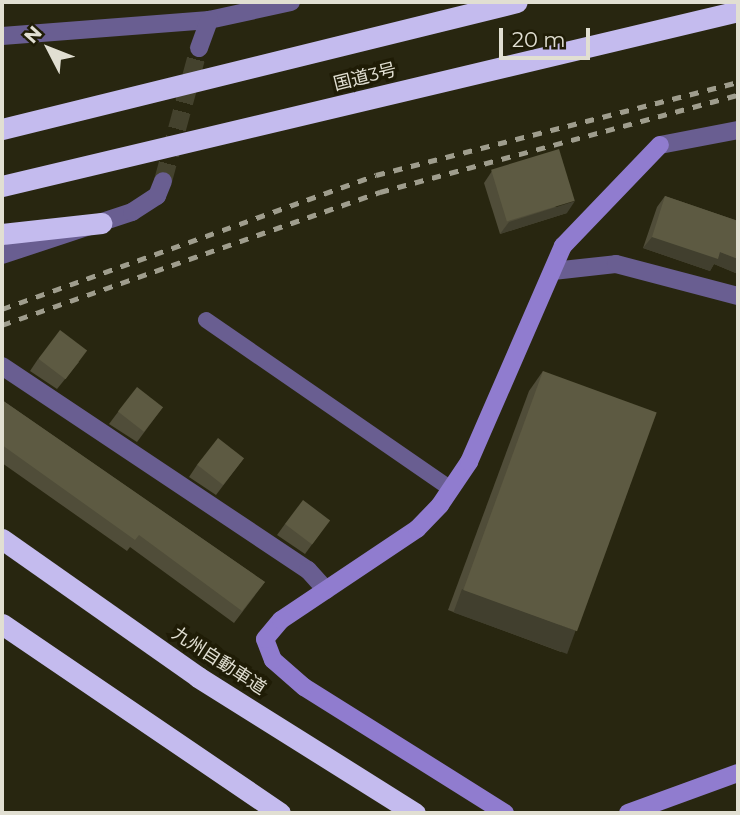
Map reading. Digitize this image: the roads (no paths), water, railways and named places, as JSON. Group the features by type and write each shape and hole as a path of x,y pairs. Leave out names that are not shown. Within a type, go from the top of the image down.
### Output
{"highway":[{"name":"国道3号","path":"2,129 517,2"},
{"name":"国道3号","path":"2,187 738,10"},
{"path":"2,234 101,223"},
{"name":"九州自動車道","path":"2,539 198,677 415,813"},
{"path":"2,624 280,813"}],"street":[{"path":"2,36 209,20 291,2"},
{"path":"199,48 209,20"},
{"path":"505,813 273,660 265,639 326,590 416,529 451,489 563,246 660,145 738,130"},
{"path":"2,256 148,205 163,181"},
{"path":"553,271 616,264 738,296"},
{"path":"2,366 308,570 326,590"},
{"path":"628,813 738,773"}],"lane":[{"path":"206,320 451,489"}],"tunnel":[{"path":"163,181 199,48"}],"railway":[{"path":"2,309 376,175 738,82"},
{"path":"2,325 380,192 738,95"}]}
